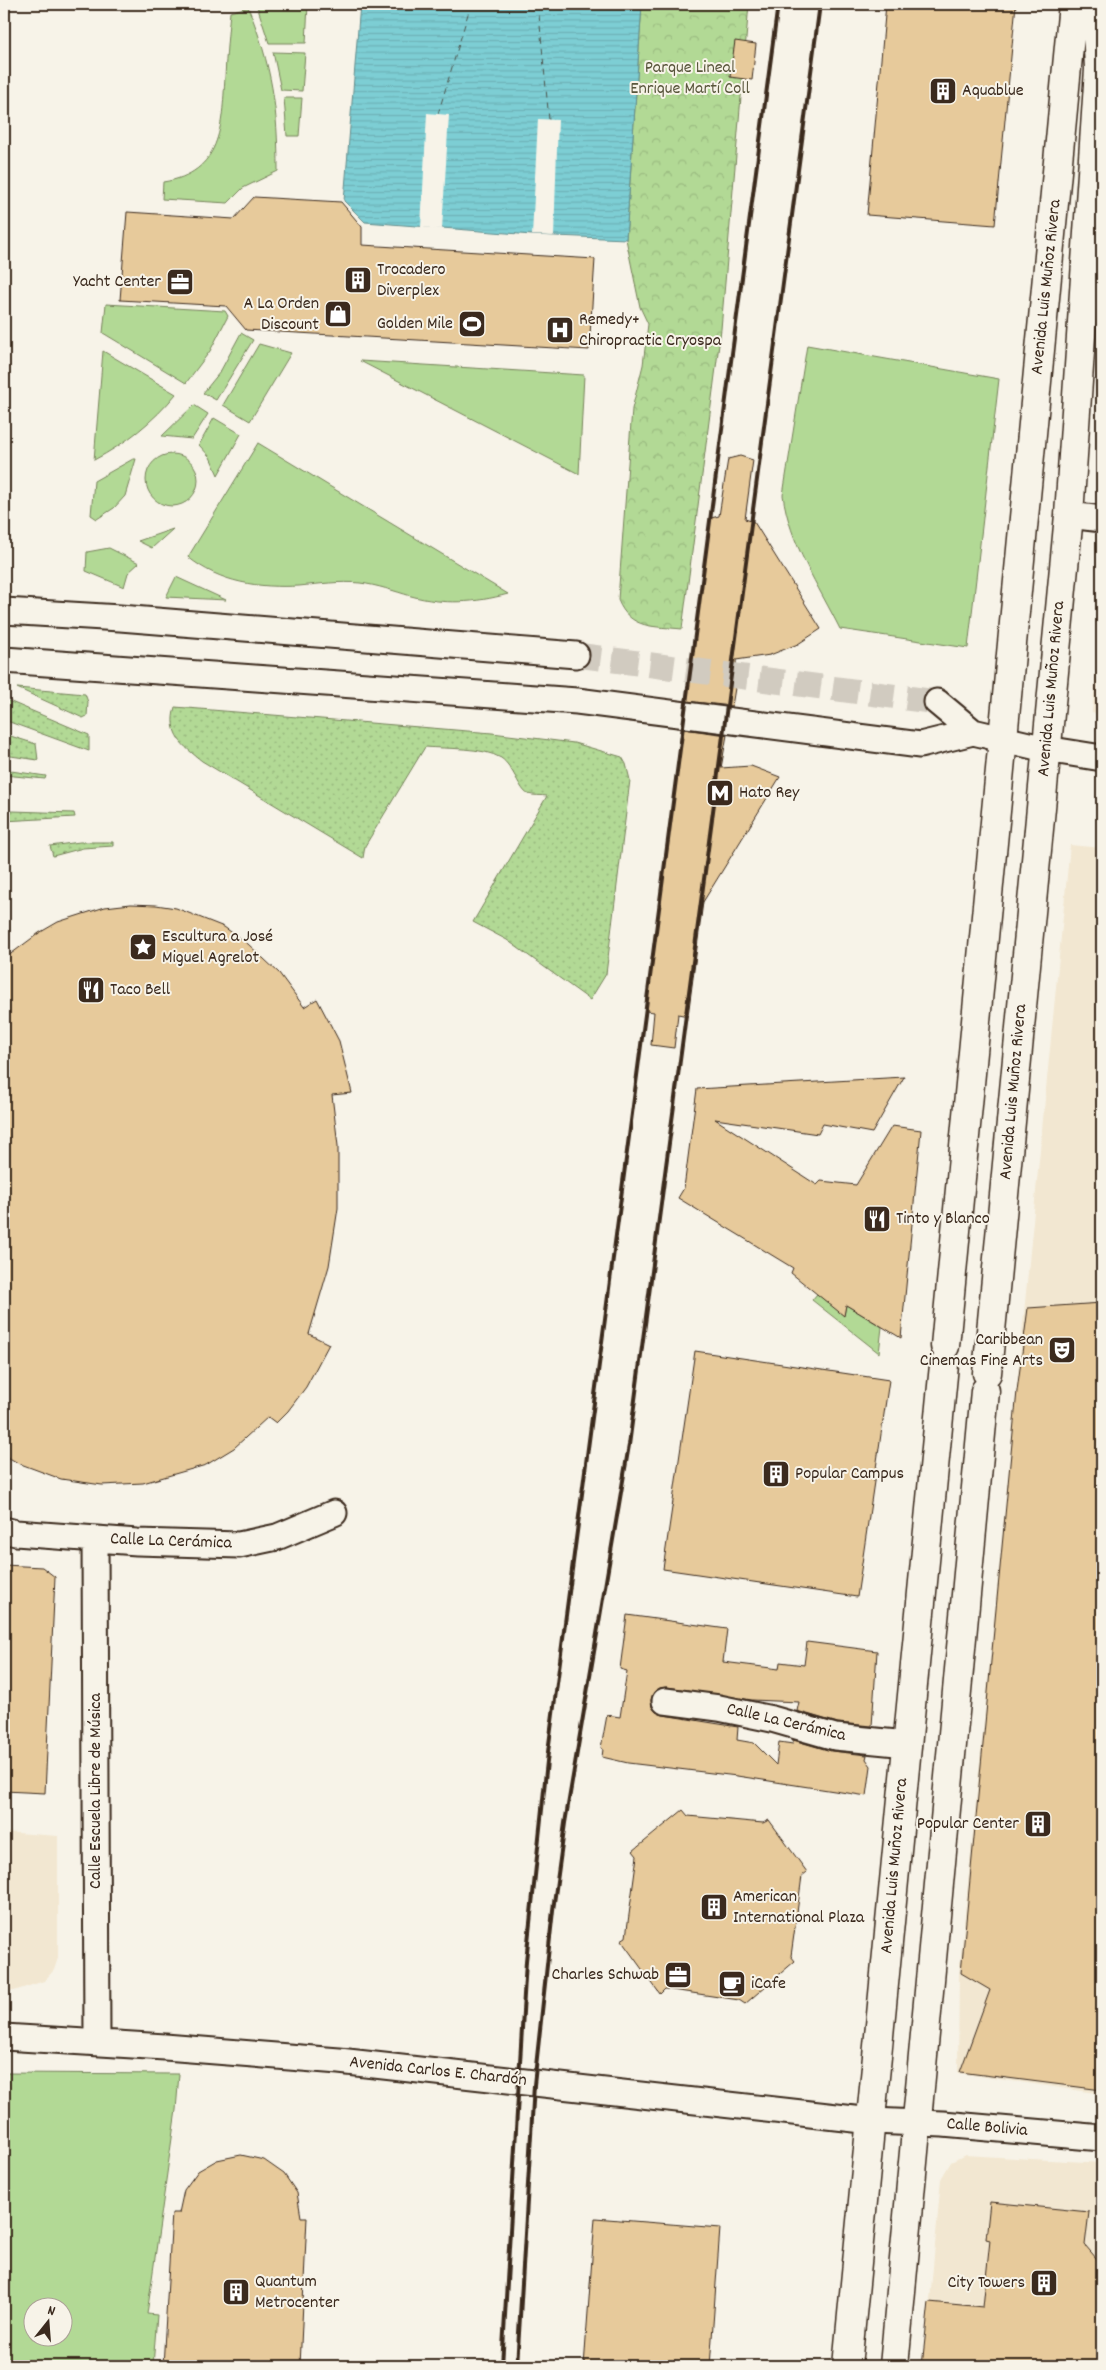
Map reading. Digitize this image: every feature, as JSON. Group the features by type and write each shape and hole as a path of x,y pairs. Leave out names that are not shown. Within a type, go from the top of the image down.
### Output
{"main road":[{"name":"Avenida Luis Muñoz Rivera","path":"847,2366 1004,741 1073,4"},
{"name":"Avenida Luis Muñoz Rivera","path":"894,2366 915,2123 1096,234 1100,69 1096,4"}],"street":[{"path":"1069,515 1102,519"},
{"path":"4,611 120,618 576,655"},
{"path":"4,660 577,701 920,745 973,732"},
{"path":"937,702 973,732 1004,741 1102,758"},
{"name":"Calle La Cerámica","path":"4,1530 95,1539 239,1545 277,1537 334,1512"},
{"name":"Calle Escuela Libre de Música","path":"95,1539 97,2042"},
{"name":"Calle La Cerámica","path":"665,1701 772,1718 835,1737 907,1744"},
{"name":"Avenida Carlos E. Chardón","path":"4,2037 97,2042 339,2061 872,2120"},
{"name":"Calle Bolivia","path":"872,2120 1102,2138"}],"shaded area":[{"path":"1102,611 1102,714 1092,713"},
{"path":"1070,845 1102,848 1102,2094 958,2073 959,1974"},
{"path":"4,1832 58,1836 58,1958 54,1970 44,1981 14,1991 4,1991"},
{"name":"City Towers","path":"965,2155 1102,2163 1102,2366 924,2366 941,2179 951,2162"}],"green space":[{"path":"308,4 306,43 269,43 257,6"},
{"name":"Parque Lineal Enrique Martí Coll","path":"642,4 749,4 721,329 682,629 644,625 636,622 623,610 618,600 632,409 643,365 648,324 640,307 626,239"},
{"path":"248,7 263,49 272,88 277,128 278,171 243,188 228,203 162,199 163,182 182,177 197,169 208,158 215,144 220,129 222,113 230,12"},
{"path":"273,52 305,53 302,91 281,90"},
{"path":"284,98 302,98 299,136 287,136"},
{"path":"106,304 225,311 228,316 210,351 186,383 103,333"},
{"path":"241,333 253,340 216,400 203,393 220,372"},
{"path":"259,344 291,353 250,421 223,405"},
{"path":"807,345 999,379 968,648 840,629 814,581 791,530 783,495"},
{"path":"103,351 176,394 138,431 117,447 94,460"},
{"path":"360,361 584,375 579,474"},
{"path":"194,405 208,414 192,439 162,436"},
{"path":"214,418 241,434 218,475 210,457 199,445"},
{"path":"258,443 508,594 472,601 447,602 423,599 360,583 299,586 255,585 227,578 200,566 188,557"},
{"path":"167,454 177,454 191,461 198,475 198,485 191,499 177,506 167,506 157,502 150,495 146,485 146,475 150,465 157,458"},
{"path":"136,459 125,496 114,508 97,519 91,515 94,481"},
{"path":"173,529 152,548 138,541"},
{"path":"109,548 139,563 128,573 124,587 86,571 87,552"},
{"path":"176,577 226,600 166,597"},
{"path":"17,688 85,694 88,702 87,716 83,718"},
{"path":"4,699 89,735 89,751 4,720"},
{"path":"175,707 492,733 574,743 622,757 630,780 606,974 590,1000 507,940 473,922 547,796 530,795 525,792 501,758 475,750 425,747 365,846 363,858 202,761 178,739 173,725"},
{"path":"4,734 36,744 38,760 4,755"},
{"path":"4,770 46,776 45,779 4,775"},
{"path":"4,812 74,813 75,817 4,821"},
{"path":"80,842 113,842 113,846 83,848 53,856 50,846"},
{"path":"817,1294 844,1315 846,1305 882,1327 879,1353 812,1300"},
{"path":"4,2073 179,2074 176,2110 147,2314 157,2315 153,2366 4,2366"}],"water":[{"path":"360,4 642,4 626,239 532,235 365,222 344,201"}],"pier":[{"path":"427,113 449,115 442,229 421,227"},
{"path":"538,119 558,120 554,236 532,235"}],"building":[{"name":"Aquablue","path":"886,4 1016,4 995,225 867,215"},
{"path":"735,41 756,44 752,80 730,77"},
{"name":"Trocadero Diverplex","path":"254,197 341,202 362,227 362,245 595,259 589,350 246,330 226,306 120,300 127,212 234,219"},
{"path":"740,456 753,460 745,519 754,522 821,629 798,644 770,655 736,660 737,676 732,706 686,701 711,518 719,516 728,459"},
{"path":"683,729 727,735 721,768 751,766 780,777 703,902 688,1016 678,1014 674,1048 651,1045 654,1012 646,1011"},
{"path":"131,904 176,908 224,927 248,944 279,973 304,1007 317,999 339,1041 352,1093 332,1095 338,1146 338,1208 329,1266 309,1334 329,1344 306,1387 288,1411 276,1423 268,1417 234,1448 206,1465 143,1483 102,1485 61,1479 18,1463 4,1455 4,959 39,933 58,922 105,907"},
{"path":"904,1077 872,1133 823,1124 818,1134 715,1119 817,1185 821,1181 856,1185 892,1126 921,1130 901,1338 846,1305 844,1316 791,1273 793,1268 678,1198 684,1188 697,1089"},
{"name":"Popular Center","path":"1102,1303 1102,2090 960,2072 990,1990 961,1973 1017,1391 1028,1308"},
{"name":"Popular Campus","path":"695,1351 889,1380 857,1597 663,1569"},
{"path":"4,1565 42,1567 55,1577 45,1793 4,1791"},
{"path":"627,1615 727,1629 723,1662 779,1669 780,1662 804,1665 807,1642 877,1651 872,1726 838,1723 797,1711 799,1702 752,1700 667,1687 660,1688 654,1692 651,1700 652,1707 656,1712 663,1715 738,1727 737,1740 754,1743 776,1765 779,1742 793,1744 793,1740 831,1751 867,1755 866,1759 871,1766 867,1796 737,1776 628,1763 602,1757 603,1749 601,1748 607,1715 620,1717 627,1671 620,1669"},
{"name":"American International Plaza","path":"683,1810 688,1816 763,1823 769,1820 807,1872 802,1876 791,1956 795,1961 745,2004 739,2000 665,1989 660,1994 621,1940 626,1937 637,1856 633,1851"},
{"name":"Quantum Metrocenter","path":"241,2155 264,2160 284,2174 297,2193 301,2217 307,2217 300,2366 163,2366 172,2213 179,2213 184,2190 198,2171 217,2160"},
{"name":"City Towers","path":"990,2202 1089,2212 1085,2245 1102,2265 1102,2366 922,2366 929,2302 983,2307 990,2240 986,2239"},
{"path":"595,2218 720,2228 710,2366 584,2366"}],"ferry route":[{"path":"438,114 471,4"},
{"path":"538,4 549,120"}],"tunnel":[{"path":"576,655 937,702"}],"railway":[{"path":"502,2366 526,1961 548,1752 778,4"},
{"path":"517,2366 534,2085 553,1910 565,1823 629,1445 820,4"}],"place":[{"name":"Aquablue","path":"943,91"},
{"name":"Trocadero Diverplex","path":"358,280"},
{"name":"Yacht Center","path":"180,282"},
{"name":"A La Orden Discount","path":"338,314"},
{"name":"Golden Mile","path":"472,324"},
{"name":"Remedy+ Chiropractic Cryospa","path":"560,330"},
{"name":"Hato Rey","path":"720,793"},
{"name":"Escultura a José Miguel Agrelot","path":"143,947"},
{"name":"Taco Bell","path":"91,990"},
{"name":"Tinto y Blanco","path":"877,1219"},
{"name":"Caribbean Cinemas Fine Arts","path":"1062,1350"},
{"name":"Popular Campus","path":"776,1474"},
{"name":"Popular Center","path":"1038,1824"},
{"name":"American International Plaza","path":"714,1907"},
{"name":"Charles Schwab","path":"678,1975"},
{"name":"iCafe","path":"732,1984"},
{"name":"City Towers","path":"1044,2283"},
{"name":"Quantum Metrocenter","path":"236,2292"}]}
